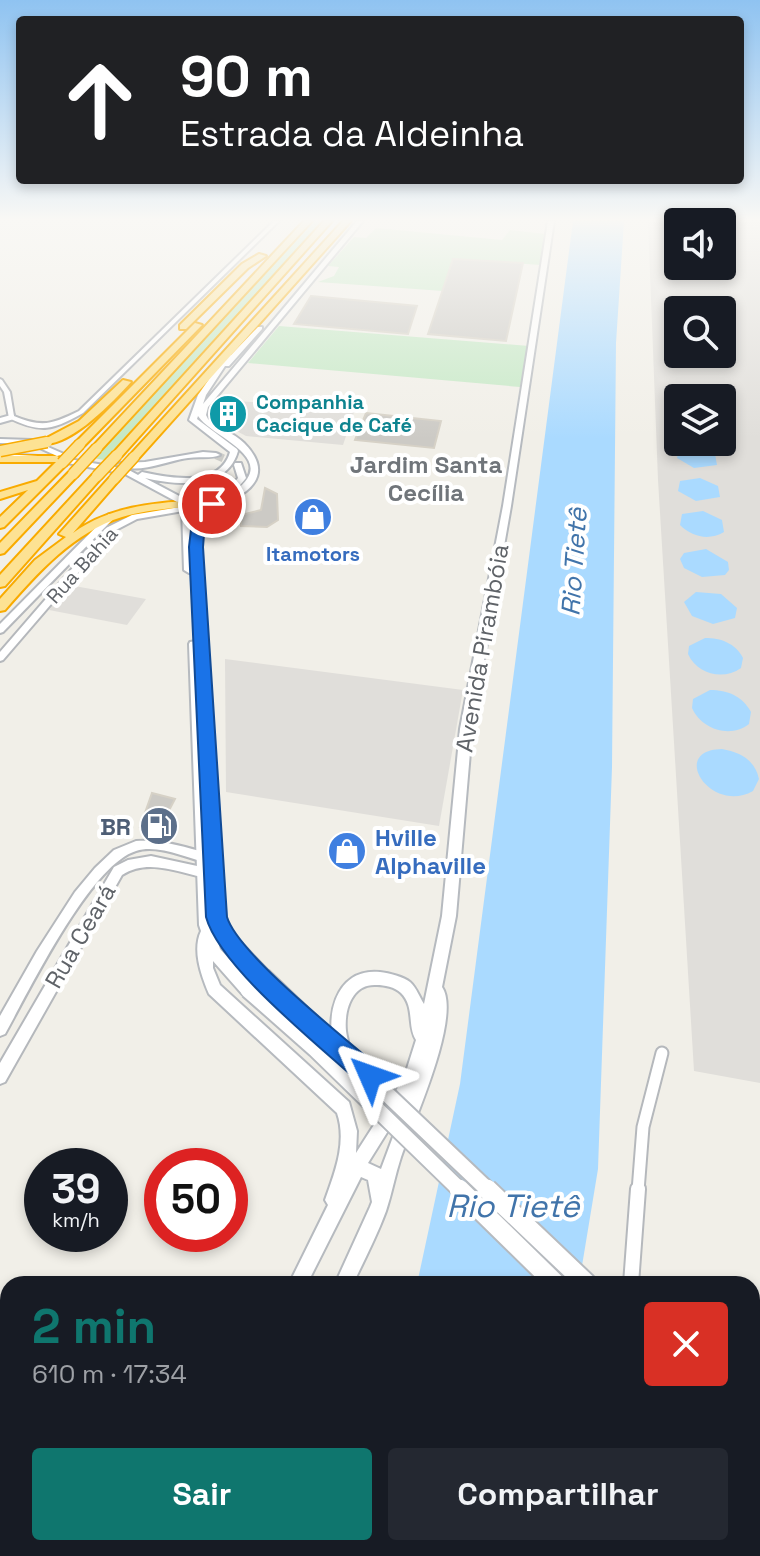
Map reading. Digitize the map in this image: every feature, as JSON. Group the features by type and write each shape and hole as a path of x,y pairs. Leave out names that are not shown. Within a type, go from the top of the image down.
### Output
{"highway":[{"path":"0,455 47,442 83,423 216,294"},
{"path":"0,524 226,294"},
{"path":"0,550 241,294"},
{"path":"0,583 263,294"},
{"path":"204,359 272,294"},
{"path":"0,607 282,294"},
{"path":"0,455 57,459"},
{"path":"0,496 50,475"},
{"path":"32,571 83,529 118,512 189,513"}],"main road":[{"path":"189,513 236,496 246,488 254,471 243,446 205,420 202,415 204,407 298,294"},
{"name":"Avenida Pirambóia","path":"437,981 453,883 470,705 509,494 539,294"},
{"path":"211,380 293,300"},
{"path":"57,459 178,482 211,476 228,466 234,451 193,420 211,380 241,339"},
{"path":"0,441 32,442 59,454 127,466 187,453 216,455"},
{"path":"212,504 238,485 243,475 238,465"},
{"path":"127,472 189,513 196,557 207,857 206,968 214,989 343,1108 349,1120 343,1170 314,1249"},
{"path":"207,874 221,931 263,976 579,1276"},
{"path":"206,925 214,952 248,990 315,1049 548,1276"},
{"path":"342,1050 336,1023 339,1003 350,989 372,978 396,981 413,996 422,1048"},
{"path":"302,1276 358,1167 410,1082 422,1048 437,981"},
{"path":"347,1276 378,1209 392,1160 433,1052 439,1009 437,981"},
{"path":"347,1276 379,1193 376,1175 358,1167"}],"street":[{"path":"5,419 43,427 58,424 81,412 202,294"},
{"path":"0,381 8,403 5,419"},
{"path":"5,419 24,428 54,428 82,415 119,388"},
{"path":"0,630 118,512"},
{"name":"Rua Bahia","path":"0,658 111,529 135,517 189,513"},
{"name":"Rua Ceará","path":"0,1029 84,887 113,855 135,846 148,845 207,857"},
{"name":"Rua Ceará","path":"0,1077 106,888 127,864 143,861 207,874"},
{"path":"26,985 47,993"},
{"path":"632,1276 643,1127 662,1053"}],"shaded area":[{"path":"651,294 760,294 760,1083 694,1071 658,480"},
{"path":"221,400 355,409 343,445 246,436 210,417"},
{"path":"69,585 146,599 127,625 49,610"},
{"path":"225,659 463,690 439,826 226,792"}],"green space":[{"path":"247,294 258,294 104,460 93,458"},
{"path":"279,326 529,346 520,387 248,363"}],"water":[{"name":"Rio Tietê","path":"563,294 619,294 616,343 612,767 598,1169 580,1276 419,1276 460,1084"},
{"path":"715,456 717,465 694,468 677,458"},
{"path":"700,478 718,486 720,497 696,501 678,491 680,481"},
{"path":"703,511 722,520 724,532 701,536 680,525 682,514"},
{"path":"706,549 728,562 729,570 725,575 702,577 684,568 680,559 684,553"},
{"path":"696,592 721,594 737,608 735,618 713,624 692,616 684,602"},
{"path":"705,638 732,645 743,658 741,668 719,675 704,671 692,661 688,654 689,646"},
{"path":"710,690 723,691 739,698 751,712 749,724 725,731 702,721 692,708 693,699"},
{"path":"722,749 741,755 754,767 759,779 753,791 737,796 723,795 710,789 702,779 697,769 698,759 706,752"}],"building":[{"path":"441,294 516,294 506,341 428,334"},
{"path":"311,296 417,306 408,334 294,324"},
{"path":"366,413 441,421 434,448 355,440"},
{"path":"265,488 277,494 278,520 267,527 241,526 241,515 261,510"},
{"path":"152,793 175,799 164,820 177,825 171,836 140,827"}],"tunnel":[{"path":"216,455 238,465"}],"place":[{"name":"Companhia Cacique de Café","path":"228,414"},
{"name":"Itamotors","path":"313,517"},
{"name":"BR","path":"159,826"},
{"name":"Hville Alphaville","path":"347,851"}],"district":[{"name":"Jardim Santa Cecília","path":"426,478"}],"route":[{"path":"212,504 199,521 196,547 217,917 221,931 233,948 370,1076"}]}
